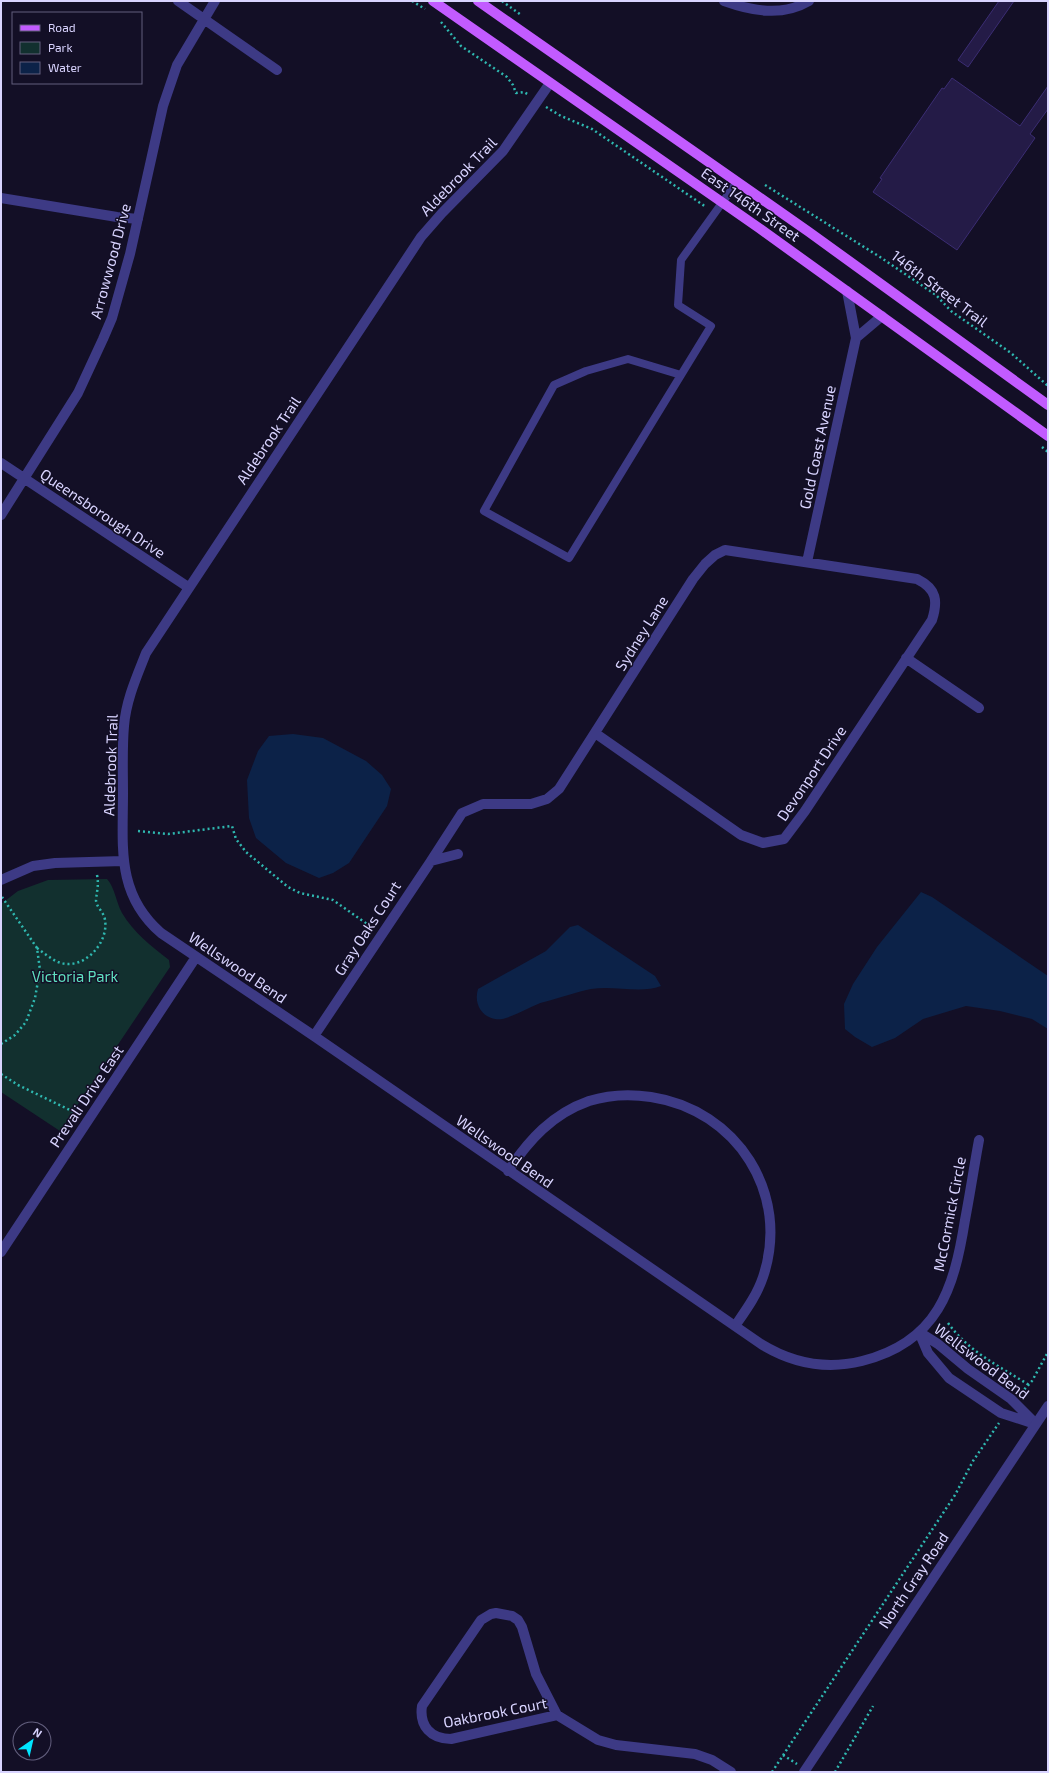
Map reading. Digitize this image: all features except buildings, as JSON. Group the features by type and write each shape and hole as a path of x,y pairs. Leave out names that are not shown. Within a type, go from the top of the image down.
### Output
{"main road":[{"name":"East 146th Street","path":"433,1 722,202 1048,436"},
{"name":"East 146th Street","path":"478,1 737,182 1048,405"}],"street":[{"path":"178,1 203,20 277,70"},
{"name":"Arrowwood Drive","path":"1,515 78,393 92,366 112,318 130,254 163,106 177,65 215,1"},
{"path":"724,1 764,12 784,10 802,5 809,1"},
{"name":"Aldebrook Trail","path":"123,861 124,725 130,695 146,653 188,587 421,237 442,213 503,151 550,83"},
{"path":"1,198 117,218 138,219"},
{"name":"Gold Coast Avenue","path":"807,562 856,338 847,291"},
{"path":"856,338 882,316"},
{"name":"Queensborough Drive","path":"1,463 188,587"},
{"name":"Sydney Lane","path":"431,861 462,813 483,804 531,804 547,799 559,789 693,579 715,555 725,550 917,579 928,584 933,594"},
{"name":"Devonport Drive","path":"595,733 741,835 762,843 784,839 805,812 932,620 936,605 933,594"},
{"path":"906,658 979,708"},
{"path":"431,861 458,854"},
{"path":"1,880 33,866 123,861"},
{"name":"Wellswood Bend","path":"123,861 128,881 143,914 161,933 314,1036 508,1172 760,1344 785,1357 828,1366 854,1363 881,1356 900,1346 919,1332"},
{"name":"Gray Oaks Court","path":"314,1036 431,861"},
{"name":"Prevali Drive East","path":"1,1252 196,957"},
{"path":"508,1172 526,1146 547,1124 568,1111 600,1098 642,1095 670,1100 692,1109 713,1121 734,1139 754,1166 764,1190 770,1220 770,1245 764,1275 752,1301 735,1326"},
{"name":"McCormick Circle","path":"919,1332 930,1321 944,1301 954,1276 958,1262 979,1140"},
{"name":"Wellswood Bend","path":"919,1332 938,1344 968,1369 1014,1402 1035,1424"},
{"name":"Wellswood Bend","path":"919,1332 928,1353 949,1378 1005,1414 1035,1424"},
{"name":"North Gray Road","path":"804,1772 1048,1406"},
{"name":"Oakbrook Court","path":"557,1715 445,1739 429,1732 422,1721 421,1714 422,1706 426,1699 478,1624 485,1617 496,1613 512,1616 518,1620 522,1627 536,1674 557,1715 598,1740 616,1744 695,1754 712,1760 731,1772"}],"lane":[{"path":"681,375 628,359 586,371 554,385 484,511 569,558 681,375 710,326 678,305 681,260 737,182"}],"path":[{"path":"412,1 430,13"},
{"path":"439,20 461,46 507,78 513,84 516,93 524,92"},
{"path":"553,111 561,116 592,128 715,213"},
{"name":"146th Street Trail","path":"814,216 880,257 936,295 950,311 1011,353 1048,386"},
{"path":"1035,443 1048,452"},
{"path":"138,831 168,834 232,826 236,839 246,852 288,887 300,893 333,900 370,926"},
{"path":"2,897 37,948 58,962 73,963 87,958 98,948 103,940 105,919 97,903 99,886 97,875"},
{"path":"1,1044 15,1035 29,1016 40,970 37,948"},
{"path":"1,1074 18,1085 76,1113"},
{"path":"948,1323 959,1338 975,1351 1029,1384"},
{"path":"1014,1402 1029,1384 1048,1352"},
{"path":"772,1772 951,1501 973,1461 1005,1414"},
{"path":"835,1772 873,1706"}],"green space":[{"name":"Victoria Park","path":"107,879 112,887 122,913 132,927 143,939 169,960 170,967 60,1131 1,1092 1,904 18,891 48,880"}],"water":[{"path":"293,734 323,738 366,761 382,775 391,789 387,806 349,863 333,873 319,878 286,863 256,838 249,818 247,780 258,751 269,736"},
{"path":"921,892 932,897 1048,976 1048,1029 1032,1019 1000,1011 966,1006 923,1019 895,1038 872,1047 845,1029 844,1004 853,984 877,947"},
{"path":"578,925 655,976 661,986 644,989 591,989 539,1004 512,1016 500,1019 495,1019 485,1015 482,1012 479,1008 477,999 478,989 546,951 570,927"}]}
